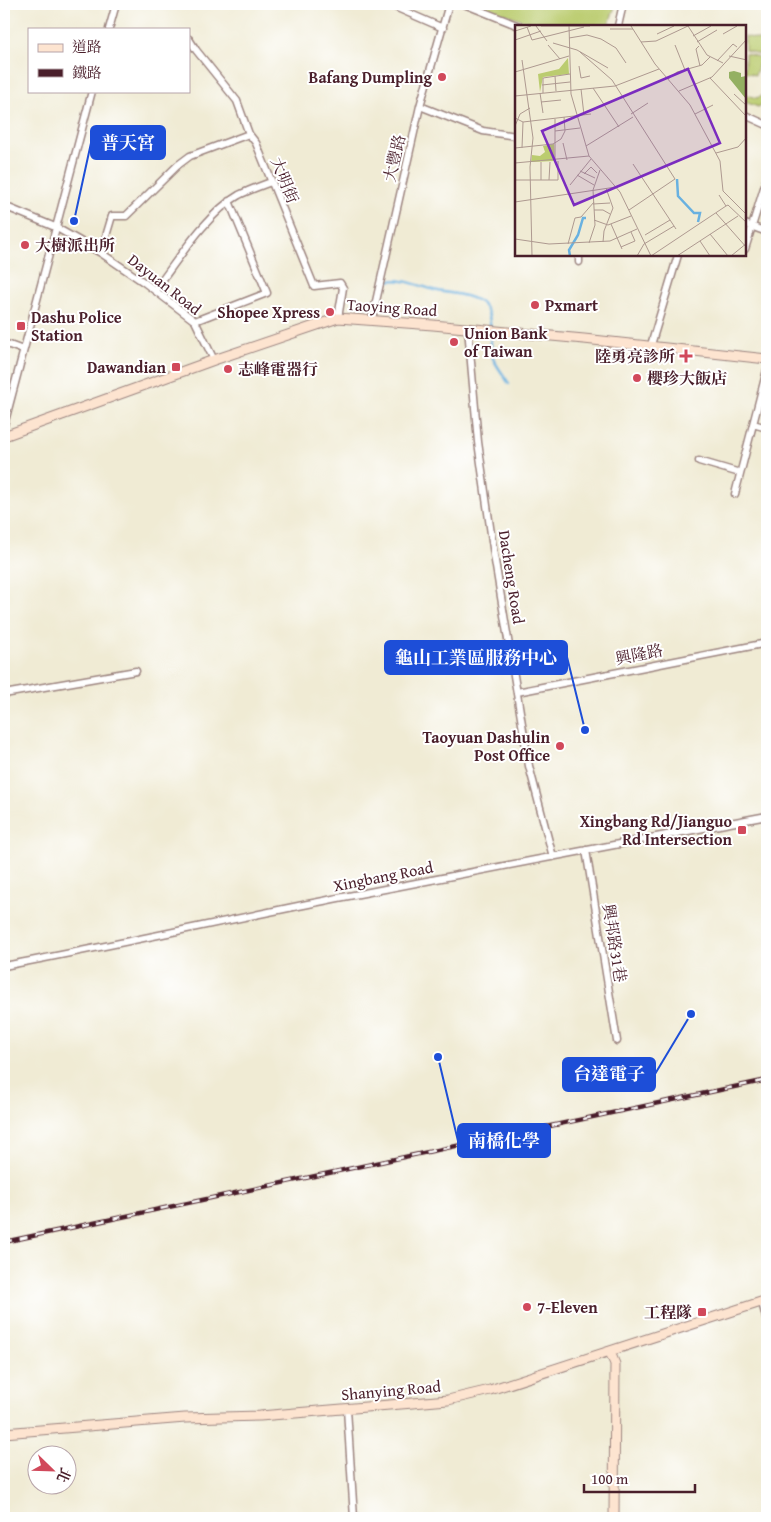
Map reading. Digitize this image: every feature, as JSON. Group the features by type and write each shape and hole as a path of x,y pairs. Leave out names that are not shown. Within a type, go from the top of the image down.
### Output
{"street":[{"path":"109,28 116,4"},
{"path":"388,4 443,28"},
{"name":"大豐路","path":"372,320 420,106 450,4"},
{"path":"464,4 516,25"},
{"path":"618,25 623,4"},
{"name":"大明街","path":"190,41 237,101 249,134 256,143 314,286 340,283 343,288 338,318"},
{"path":"4,425 22,350 92,92"},
{"path":"420,106 483,131 515,136"},
{"path":"746,116 767,126"},
{"path":"101,253 112,216 126,216 178,165 190,156 249,134"},
{"path":"746,245 767,178"},
{"path":"154,290 208,220 229,201 271,182"},
{"path":"195,321 267,293 229,201"},
{"name":"Dayuan Road","path":"4,206 55,227 101,253 154,290 195,321 214,360"},
{"path":"746,224 767,232"},
{"path":"651,345 678,256"},
{"name":"Taoying Road","path":"4,436 214,360 338,318 651,345 767,359"},
{"name":"Dacheng Road","path":"468,328 478,442 517,692 529,766 553,856"},
{"path":"4,343 22,350"},
{"path":"735,494 767,370"},
{"path":"753,424 767,428"},
{"path":"699,461 740,472"},
{"name":"興隆路","path":"517,692 767,643"},
{"path":"4,694 136,671"},
{"name":"Xingbang Road","path":"4,966 553,856 767,816"},
{"name":"興邦路31巷","path":"586,850 617,1041"},
{"path":"764,1301 767,1322"},
{"name":"Shanying Road","path":"4,1433 185,1418 260,1416 448,1400 490,1390 764,1301"},
{"path":"610,1352 616,1364 614,1518"},
{"path":"347,1408 354,1518"}],"green space":[{"path":"476,4 616,4 608,25 538,25"},
{"path":"746,36 767,42 767,57 746,50"},
{"path":"746,53 761,58 755,75 746,72"},
{"path":"746,94 756,98 767,94 767,102 758,107 746,102"}],"waterway":[{"path":"386,281 404,281 439,291 462,295 473,298 484,306 490,319 493,358 509,384"}],"railway":[{"path":"4,1242 767,1080"}],"place":[{"name":"Bafang Dumpling","path":"442,77"},
{"name":"普天宮","path":"74,221"},
{"name":"大樹派出所","path":"25,245"},
{"name":"Pxmart","path":"535,305"},
{"name":"Shopee Xpress","path":"330,312"},
{"name":"Dashu Police Station","path":"21,326"},
{"name":"Union Bank of Taiwan","path":"454,342"},
{"name":"陸勇亮診所","path":"686,356"},
{"name":"Dawandian","path":"176,367"},
{"name":"志峰電器行","path":"228,369"},
{"name":"櫻珍大飯店","path":"637,378"},
{"name":"龜山工業區服務中心","path":"585,730"},
{"name":"Taoyuan Dashulin Post Office","path":"560,746"},
{"name":"Xingbang Rd/Jianguo Rd Intersection","path":"742,830"},
{"name":"台達電子","path":"691,1014"},
{"name":"南橋化學","path":"438,1057"},
{"name":"7-Eleven","path":"527,1307"},
{"name":"工程隊","path":"702,1312"}]}
